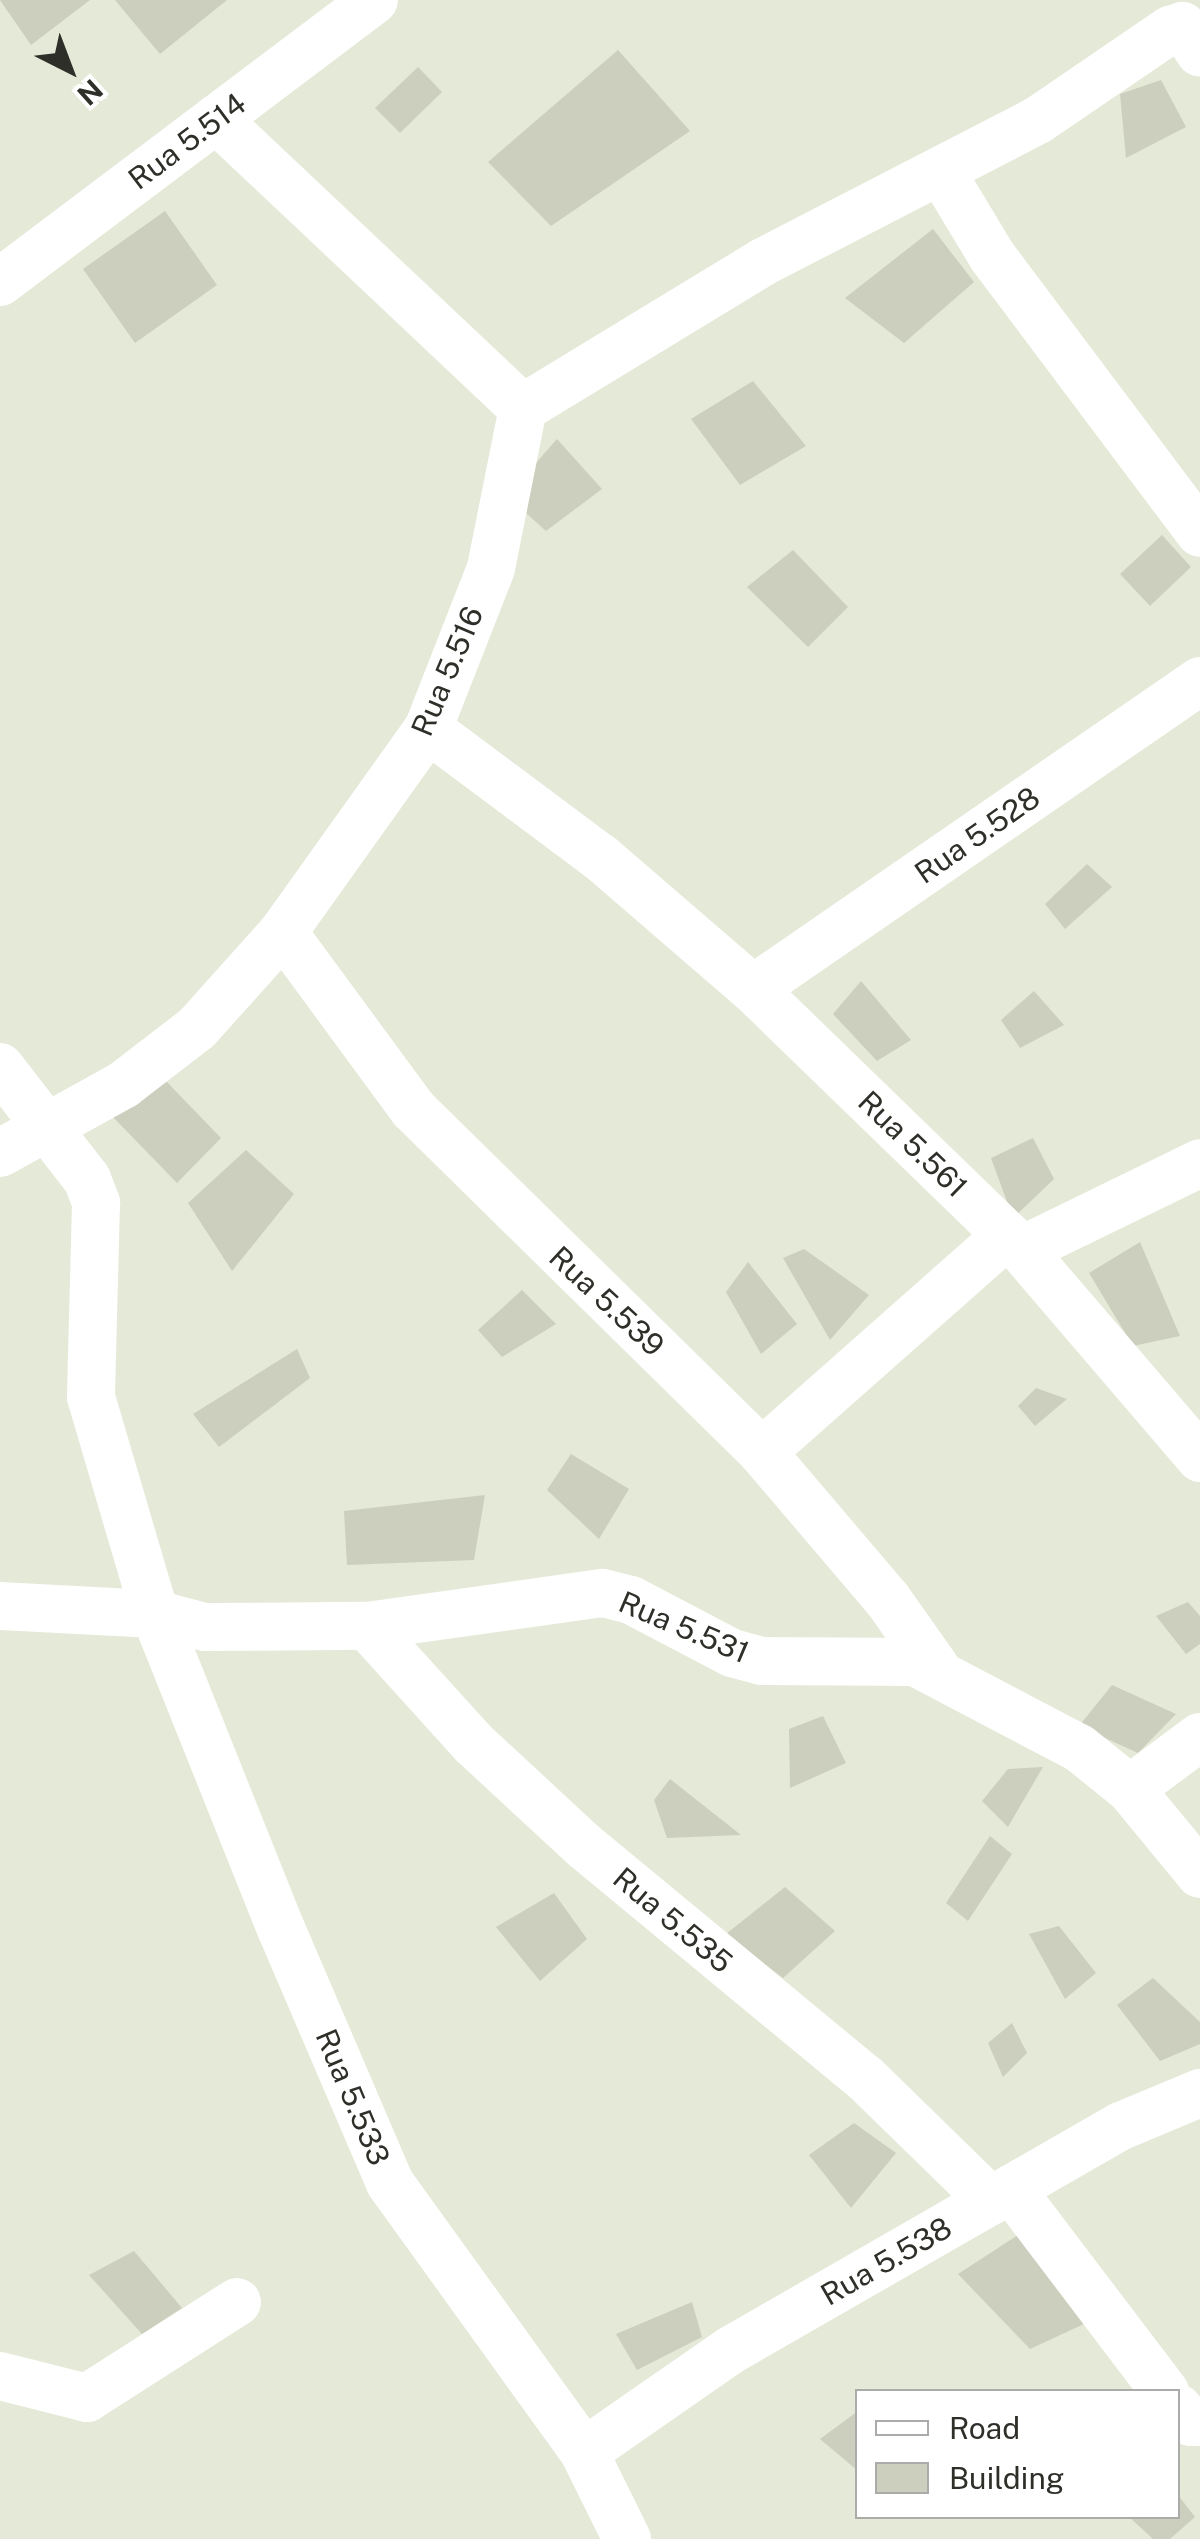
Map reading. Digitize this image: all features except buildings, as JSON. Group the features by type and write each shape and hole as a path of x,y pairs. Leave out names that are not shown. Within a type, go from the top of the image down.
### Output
{"street":[{"name":"Rua 5.514","path":"0,282 374,0"},
{"path":"216,119 523,408 656,332 762,262 942,173 1038,120 1170,30 1182,26 1200,53"},
{"path":"942,173 992,256 1200,534"},
{"name":"Rua 5.516","path":"0,1153 52,1130 197,1028 283,932 428,729 491,568 523,408"},
{"name":"Rua 5.528","path":"753,990 1200,681"},
{"name":"Rua 5.561","path":"428,729 600,857 753,990 1015,1243 1200,1458"},
{"name":"Rua 5.539","path":"283,932 413,1109 762,1452 888,1600 936,1668"},
{"path":"0,1067 52,1130"},
{"name":"Rua 5.533","path":"52,1130 96,1203 91,1396 155,1614 390,2183 584,2452 627,2539"},
{"path":"762,1452 1015,1243 1200,1162"},
{"name":"Rua 5.531","path":"0,1606 155,1614 205,1627 367,1626 604,1593 631,1600 732,1653 762,1660 915,1662 936,1668 1079,1748 1130,1789 1200,1874"},
{"name":"Rua 5.535","path":"367,1626 474,1744 582,1845 1001,2195 1163,2389"},
{"path":"1130,1789 1200,1737"},
{"name":"Rua 5.538","path":"584,2452 731,2350 1121,2126 1200,2093"},
{"path":"0,2376 87,2398 237,2302"},
{"path":"1180,2410 1191,2422 1200,2422"}]}
